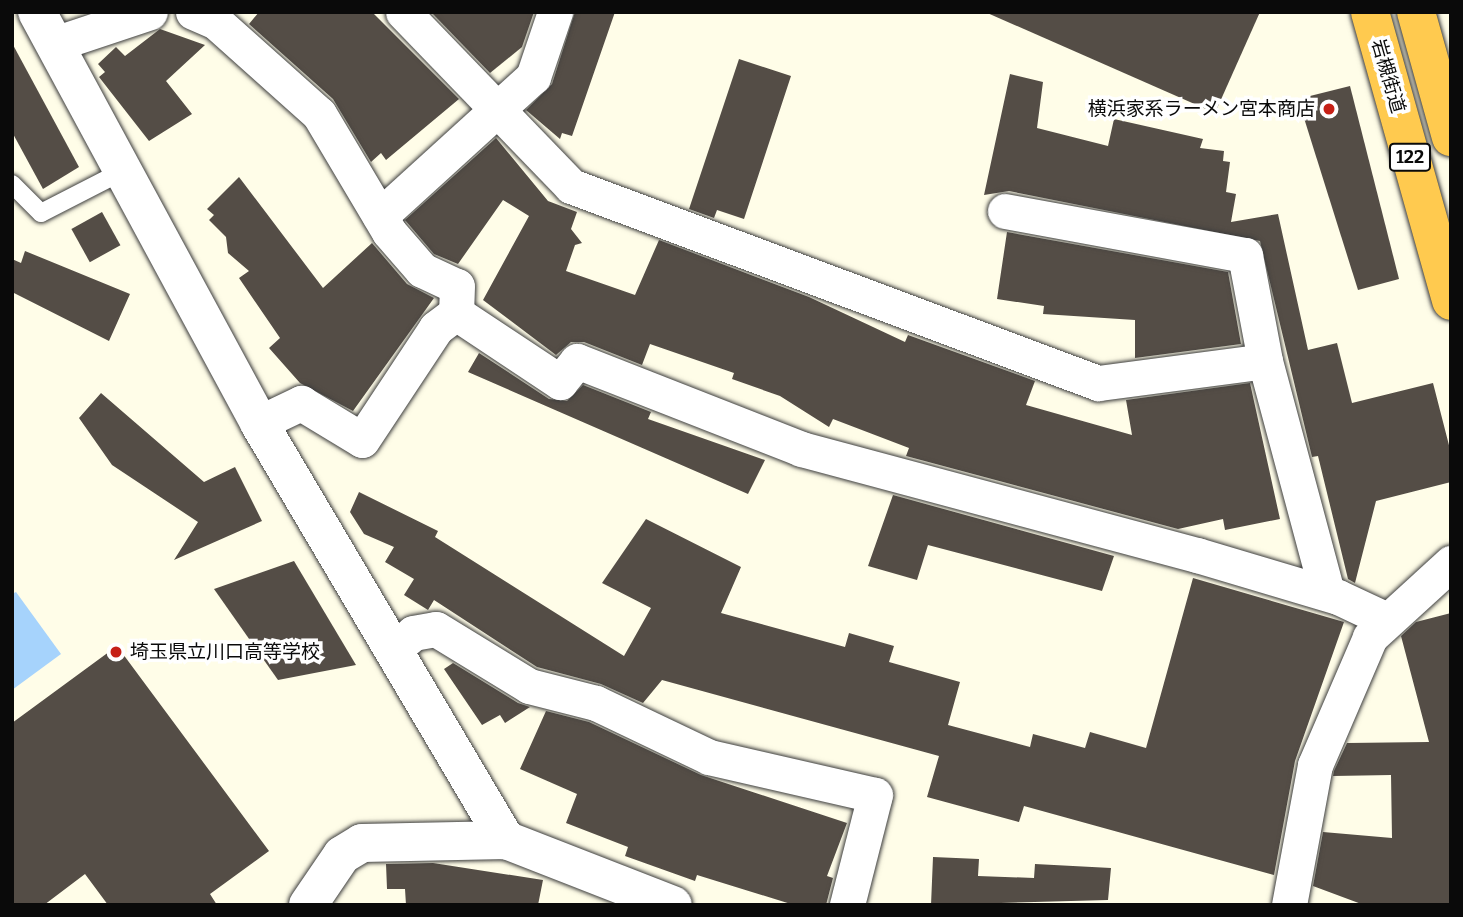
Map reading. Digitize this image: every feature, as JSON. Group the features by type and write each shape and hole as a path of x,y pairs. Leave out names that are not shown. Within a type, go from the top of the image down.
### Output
{"highway":[{"name":"岩槻街道","path":"1370,12 1451,301"},
{"name":"122","path":"1416,12 1451,138"}],"street":[{"path":"150,12 45,28 259,423 506,840"},
{"path":"403,12 571,186 1098,383 1265,361"},
{"path":"380,216 533,77 555,12"},
{"path":"213,15 319,114 380,216 422,270 457,286 456,313"},
{"path":"1005,211 1245,255 1265,361 1327,593"},
{"path":"259,423 301,403 362,440 436,328 456,313"},
{"path":"456,313 560,382 578,361 801,449 1327,593 1385,619"},
{"path":"1289,905 1315,765 1370,637 1385,619 1451,563"},
{"path":"393,650 413,633 436,629 529,686 596,703 709,757 875,796 847,905"},
{"path":"308,905 342,855 362,843 506,840 673,905"}],"lane":[{"path":"12,184 41,213 123,171"}],"water":[{"path":"16,592 61,654 12,690 12,594"}],"building":[{"path":"259,12 372,12 459,99 386,160 381,153 371,162 333,99 249,24"},
{"path":"431,12 534,12 522,47 490,73"},
{"path":"575,12 615,12 572,136 562,133 560,139 526,110 552,84"},
{"path":"985,12 1260,12 1215,113"},
{"path":"160,29 205,45 166,81 192,114 149,141 99,77 105,72 98,64 116,47 125,56"},
{"path":"12,43 79,167 43,189 12,132"},
{"path":"739,59 791,76 744,219 717,210 714,218 689,209"},
{"path":"1010,74 1043,82 1037,128 1108,146 1114,119 1203,139 1200,148 1224,151 1223,161 1230,162 1226,192 1236,194 1231,222 1278,214 1308,350 1337,343 1352,403 1433,383 1451,453 1451,482 1376,501 1355,583 1348,579 1318,456 1312,457 1260,241 1009,191 984,195"},
{"path":"1350,86 1399,279 1358,290 1298,99"},
{"path":"496,138 548,201 577,212 571,229 582,243 575,245 566,271 635,295 659,240 809,297 905,342 908,335 1035,381 1026,405 1132,435 1126,400 1250,383 1280,519 1225,530 1223,519 1178,529 906,456 909,448 833,419 829,427 780,396 732,379 734,373 650,344 642,365 584,342 571,342 556,355 483,300 529,216 503,200 458,264 434,254 405,220"},
{"path":"239,177 323,288 372,243 407,284 434,298 353,411 300,383 269,348 280,338 239,278 249,271 228,253 226,237 209,220 214,215 207,209"},
{"path":"102,212 120,245 90,262 71,229"},
{"path":"1007,232 1228,272 1241,344 1135,358 1135,320 1043,314 1044,306 997,299"},
{"path":"25,251 130,294 109,341 12,292 12,259 21,263"},
{"path":"479,353 549,399 567,401 583,385 651,412 648,419 765,460 748,494 468,372"},
{"path":"101,393 204,482 235,467 262,521 174,560 198,522 112,465 79,418"},
{"path":"359,492 438,531 435,537 624,656 651,608 602,583 646,519 741,567 721,613 845,647 849,633 894,646 889,662 960,682 948,725 1030,747 1033,734 1085,748 1090,732 1146,748 1193,578 1344,622 1295,761 1274,875 1024,806 1019,822 927,797 939,756 662,680 643,703 601,684 537,667 434,600 428,610 404,595 414,579 385,562 394,547 364,534 350,512"},
{"path":"893,495 1114,556 1102,591 928,545 917,580 868,566"},
{"path":"294,561 356,665 278,680 214,589"},
{"path":"1451,613 1451,905 1364,905 1313,886 1323,832 1392,838 1391,775 1333,776 1334,771 1347,743 1429,742 1401,636 1416,622"},
{"path":"117,646 269,851 210,894 217,905 108,905 85,874 44,905 12,905 12,723"},
{"path":"453,663 518,703 530,707 505,723 500,715 482,725 444,669"},
{"path":"546,711 589,722 701,775 847,823 827,876 833,878 826,905 794,905 697,875 695,881 625,856 628,847 566,823 577,794 520,769"},
{"path":"933,857 979,859 978,876 1034,878 1035,864 1111,868 1108,900 931,905"},
{"path":"433,863 543,880 538,905 406,905 405,889 387,889 386,864"}],"place":[{"name":"横浜家系ラーメン宮本商店","path":"1329,109"},
{"name":"埼玉県立川口高等学校","path":"116,652"}]}
